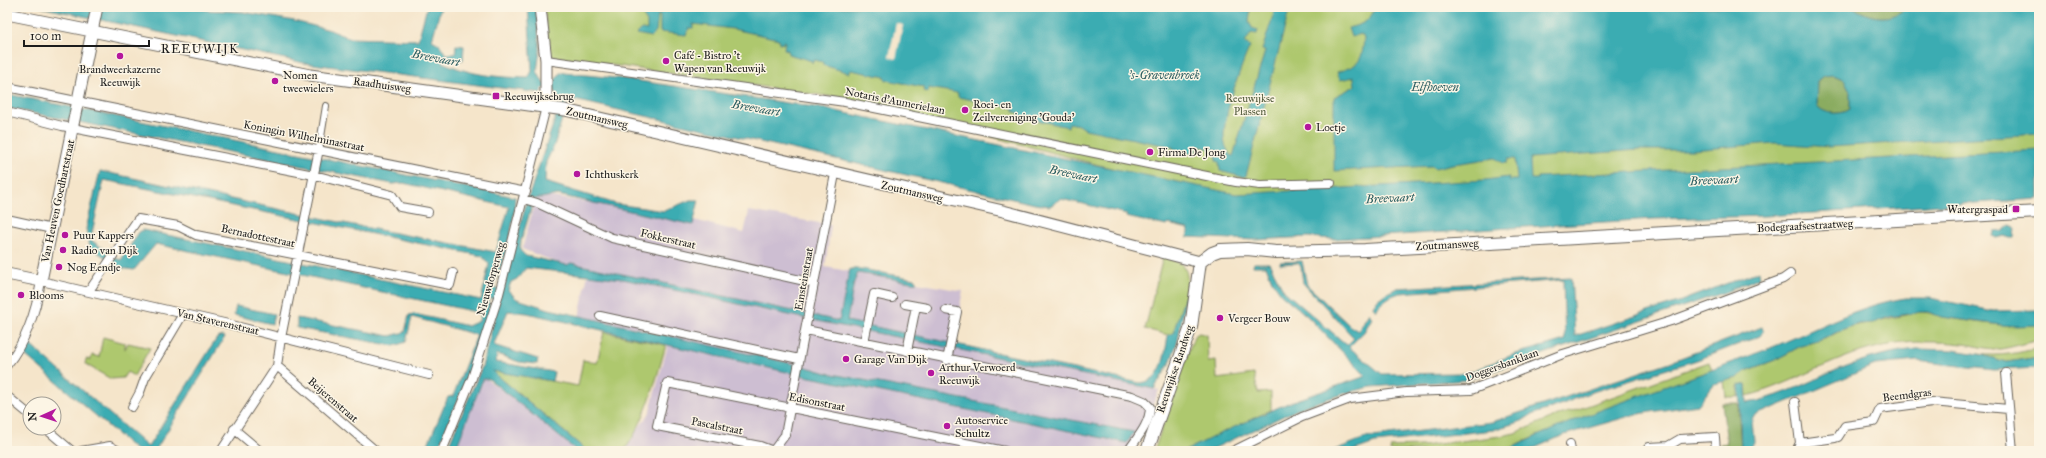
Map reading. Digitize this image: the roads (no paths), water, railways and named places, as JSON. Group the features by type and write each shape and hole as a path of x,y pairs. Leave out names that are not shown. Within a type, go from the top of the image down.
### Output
{"main road":[{"name":"Bodegraafsestraatweg","path":"1570,238 2039,212"},
{"name":"Zoutmansweg","path":"1200,262 1220,250 1276,252 1299,247 1324,252 1570,238"},
{"name":"Reeuwijkse Randweg","path":"1147,451 1191,327 1200,262"}],"street":[{"name":"Van Heuven Goedhartstraat","path":"7,365 28,335 38,300 97,7"},
{"path":"540,7 546,60 546,107"},
{"name":"Raadhuisweg","path":"7,14 93,26 310,75 546,107"},
{"name":"Notaris d'Aumerielaan","path":"546,60 845,102 1236,182 1260,185 1331,183"},
{"name":"Koningin Wilhelminastraat","path":"7,87 78,104 492,185 525,197"},
{"path":"221,451 234,429 277,366 280,338 308,209 326,106"},
{"name":"Zoutmansweg","path":"546,107 1003,212 1200,262"},
{"name":"Nieuwdorperweg","path":"442,451 471,383 496,304 525,197 546,107"},
{"path":"7,112 314,173 392,195 400,207 428,212"},
{"name":"Einsteinstraat","path":"773,451 785,435 807,326 834,174"},
{"name":"Fokkerstraat","path":"525,197 612,238 814,283"},
{"path":"7,219 52,229"},
{"name":"Bernadottestraat","path":"89,291 138,219 178,226 196,234 297,259 450,285 453,273"},
{"name":"Van Staverenstraat","path":"7,274 89,291 429,375"},
{"name":"Doggersbanklaan","path":"1233,451 1302,417 1350,399 1406,392 1471,390 1563,354 1671,321 1783,279 1790,274"},
{"path":"864,342 874,294 892,298"},
{"path":"905,304 927,308"},
{"path":"907,351 916,306"},
{"path":"946,310 957,312 947,360"},
{"path":"132,407 145,378 183,314"},
{"path":"600,316 799,362"},
{"path":"807,326 864,342 947,360 1132,396 1148,403 1150,408 1147,420 1128,451"},
{"name":"Beijerenstraat","path":"277,366 376,451"},
{"path":"2006,373 2008,409 2013,451"},
{"name":"Edisonstraat","path":"657,426 667,383 1005,451"},
{"path":"7,396 22,408"},
{"path":"1795,402 1800,443 1796,451"},
{"name":"Beemdgras","path":"1800,443 1835,438 1838,437 1845,426 1874,422 1880,409 1932,402 2008,409"},
{"name":"Pascalstraat","path":"657,426 760,446 773,451"},
{"path":"234,429 260,451"},
{"path":"54,436 72,451"},
{"path":"1646,451 1649,447 1668,446 1680,439 1715,437 1716,451"},
{"path":"81,451 110,446 117,450"}],"water":[{"path":"40,7 190,7 205,10 243,12 294,21 330,30 349,38 418,40 427,7 441,7 432,40 439,44 446,54 455,54 456,45 464,46 463,60 443,59 442,62 474,73 528,78 532,71 528,7 536,7 540,50 537,71 544,84 552,84 561,72 626,79 821,108 1236,194 1485,180 1509,177 1509,180 1517,180 1515,159 1508,159 1507,163 1503,163 1495,158 1435,168 1432,166 1334,171 1334,97 1355,86 1354,77 1340,80 1337,72 1351,67 1358,61 1361,57 1364,38 1361,34 1351,37 1348,28 1365,22 1371,16 1375,7 1853,7 1866,14 1887,17 1901,12 1907,7 2039,7 2039,134 1829,147 1774,143 1692,150 1639,150 1530,158 1531,179 1538,179 1538,177 2039,150 2039,199 1765,216 1653,219 1334,239 1308,237 1256,240 1187,237 1189,229 1126,217 1127,214 1061,199 1050,206 1035,204 570,99 567,102 554,146 546,162 545,182 616,204 664,211 690,200 699,200 693,225 558,195 534,199 521,241 520,250 526,256 567,265 571,263 839,321 850,269 862,269 915,279 917,283 858,273 854,282 847,321 1140,383 1148,381 1154,377 1162,365 1168,335 1173,333 1187,290 1178,340 1170,363 1154,389 812,320 623,279 526,268 517,279 511,282 508,290 517,299 549,309 803,366 827,373 1134,432 1127,443 791,373 527,313 508,311 494,344 496,346 538,359 537,364 519,362 497,354 496,362 554,372 552,381 492,371 587,451 577,451 489,379 483,379 455,451 446,451 482,367 499,301 489,298 490,310 473,363 437,451 425,451 448,397 453,396 477,335 412,317 406,342 394,346 297,328 297,318 390,336 405,332 409,315 414,314 468,326 479,321 481,313 156,244 134,270 120,268 113,262 115,258 121,260 139,232 143,230 481,300 489,264 482,256 104,180 91,237 92,241 110,253 106,258 90,247 86,229 100,171 353,225 496,252 509,207 403,183 393,184 7,108 7,94 515,197 515,209 511,232 505,255 493,288 502,290 526,204 561,101 554,90 543,88 541,93 304,63","holes":["1833,75 1844,79 1850,91 1850,109 1842,113 1832,113 1819,108 1817,105 1818,81 1824,76"]},
{"name":"'s-Gravenbroek","path":"647,7 1251,7 1249,21 1252,28 1258,30 1257,34 1251,33 1245,43 1250,46 1233,91 1224,128 1225,144 1230,155 1233,156 1265,51 1262,50 1276,7 1290,7 1246,176 1242,177 1220,171 1219,162 1216,161 1217,150 1197,146 1195,155 1172,148 1173,147 1085,129 1079,125 1069,123 1068,127 1019,116 1019,113 1014,112 1014,108 958,97 958,93 929,88 928,92 923,91 924,87 886,80 885,77 851,70 849,73 823,65 823,62 814,60 812,63 812,61 788,54 788,50 784,49 785,42 783,41 783,44 779,43 779,39 733,29 693,24 693,28 689,28 686,35 660,32 660,15 658,15 656,31 651,37 637,34 642,29 647,30 647,22 640,11"},
{"path":"2010,225 2015,227 2014,238 2004,236 1996,238 1993,236 1994,232 2003,231"},
{"path":"1302,261 1307,285 1350,326 1358,331 1369,313 1372,318 1364,332 1349,347 1382,374 1467,373 1515,354 1565,340 1563,280 1400,293 1386,299 1380,304 1376,311 1373,306 1377,300 1397,288 1571,278 1575,336 1681,301 1759,271 1760,277 1726,292 1467,380 1371,387 1346,393 1305,406 1208,451 1185,451 1288,403 1366,376 1306,315 1281,294 1272,281 1266,266 1253,266 1254,263 1269,263 1284,291 1347,345 1354,338 1303,283 1301,267 1298,263 1280,264 1280,262"},
{"path":"1906,298 1930,298 1993,311 2039,310 2039,325 2001,325 1941,317 1929,312 1889,317 1873,323 1858,324 1841,330 1824,339 1801,346 1775,360 1746,371 1737,378 1714,384 1698,405 1637,414 1564,435 1528,451 1505,451 1570,422 1737,361 1854,312 1888,301"},
{"path":"236,306 274,314 272,324 234,315"},
{"path":"1762,327 1764,331 1760,336 1697,360 1589,393 1531,415 1522,421 1493,430 1375,443 1352,451 1332,451 1365,438 1492,422 1670,362"},
{"path":"222,336 225,337 155,451 137,451 24,354 29,344 148,447 217,338"},
{"path":"1917,349 1953,350 1978,354 2007,362 2039,357 2039,368 1994,370 1917,361 1875,365 1754,416 1752,419 1754,442 1749,451 1741,451 1739,384 1746,385 1747,403 1787,392 1836,370 1881,355"}],"place":[{"name":"Brandweerkazerne Reeuwijk","path":"120,56"},
{"name":"Café - Bistro 't Wapen van Reeuwijk","path":"666,61"},
{"name":"Nomen tweewielers","path":"275,81"},
{"name":"Reeuwijksebrug","path":"496,96"},
{"name":"Roei- en Zeilvereniging 'Gouda'","path":"965,110"},
{"name":"Loetje","path":"1308,127"},
{"name":"Firma De Jong","path":"1150,152"},
{"name":"Ichthuskerk","path":"577,174"},
{"name":"Watergraspad","path":"2016,209"},
{"name":"Puur Kappers","path":"65,235"},
{"name":"Radio van Dijk","path":"63,250"},
{"name":"Nog Eendje","path":"59,267"},
{"name":"Blooms","path":"21,295"},
{"name":"Vergeer Bouw","path":"1220,318"},
{"name":"Garage Van Dijk","path":"846,359"},
{"name":"Arthur Verwoerd Reeuwijk","path":"931,373"},
{"name":"Autoservice Schultz","path":"947,426"}],"district":[{"name":"REEUWIJK","path":"200,49"}],"water label":[{"name":"Breevaart","path":"436,58"},
{"name":"Elfhoeven","path":"1435,87"},
{"name":"Breevaart","path":"756,108"},
{"name":"Breevaart","path":"1073,174"},
{"name":"Breevaart","path":"1714,180"},
{"name":"Breevaart","path":"1390,198"}],"park label":[{"name":"Reeuwijkse Plassen","path":"1250,104"}]}
